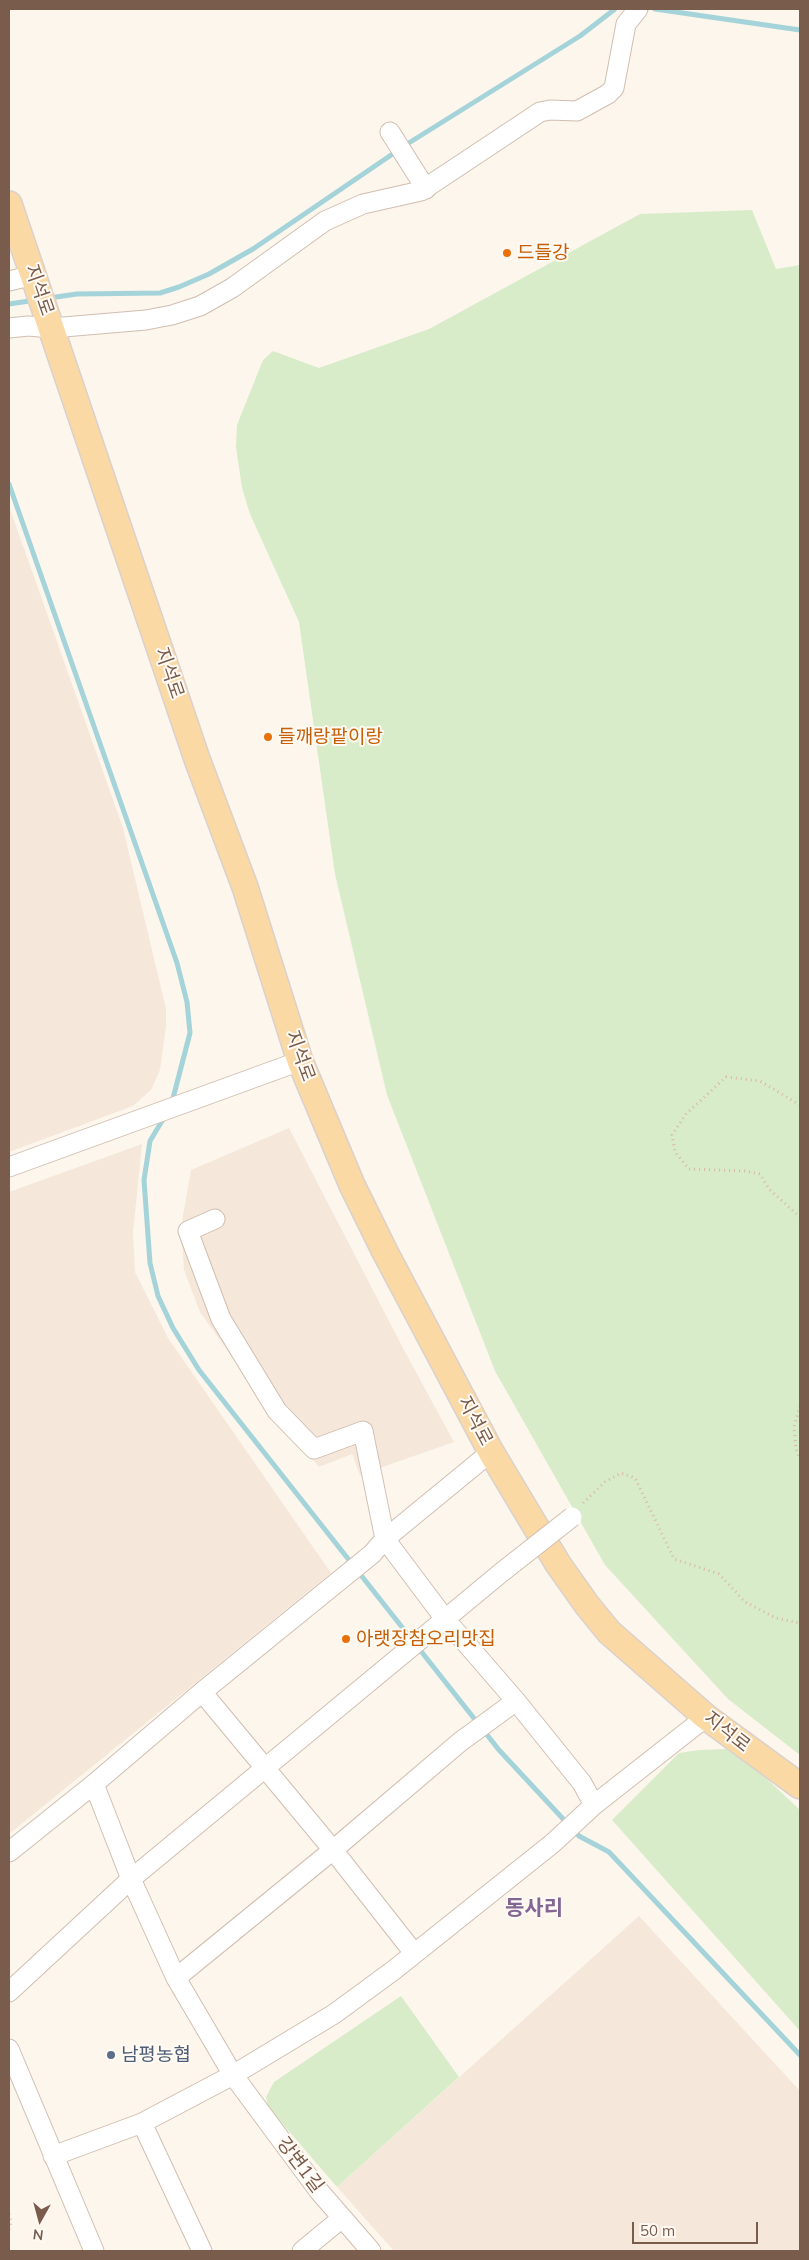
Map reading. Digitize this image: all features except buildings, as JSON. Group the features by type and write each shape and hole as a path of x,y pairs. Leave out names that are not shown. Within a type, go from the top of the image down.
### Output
{"main road":[{"name":"지석로","path":"9,204 36,279 197,759 245,887 300,1061 360,1202 492,1452 558,1564 587,1605 609,1632 706,1717 800,1786"}],"street":[{"path":"9,328 146,320 172,315 200,306 232,288 325,221 363,204 426,189 540,112 550,110 577,111 608,94 614,88 626,24 638,9"},
{"path":"391,133 426,189"},
{"path":"9,281 36,279"},
{"path":"9,1166 300,1061"},
{"path":"215,1219 188,1231 221,1318 277,1411 314,1449 363,1431 385,1540 440,1624 516,1701 582,1783 594,1805"},
{"path":"9,1852 372,1554 385,1540 492,1452"},
{"path":"9,1992 132,1879 578,1510"},
{"path":"202,1692 333,1850 414,1953"},
{"path":"176,1978 333,1850 460,1742 497,1713 516,1701"},
{"path":"54,2156 142,2124 233,2075 334,2014 554,1843 594,1805 706,1717"},
{"name":"강변1길","path":"94,1784 132,1879 176,1978 233,2075 342,2218 371,2251"},
{"path":"9,2049 94,2251"},
{"path":"142,2124 202,2251"},
{"path":"302,2251 342,2218"}],"path":[{"path":"800,1105 760,1082 726,1077 686,1114 672,1135 675,1152 689,1169 745,1171 760,1174 769,1189 800,1217"},
{"path":"800,1406 794,1427 796,1449 800,1459"},
{"path":"578,1510 605,1482 621,1473 635,1478 674,1559 719,1574 745,1602 776,1618 800,1623"},
{"path":"9,2214 11,2221 9,2230"}],"shaded area":[{"path":"9,506 123,828 166,1009 166,1026 160,1070 151,1090 133,1106 9,1152"},
{"path":"289,1128 454,1442 360,1475 352,1454 319,1467 271,1412 200,1312 184,1270 181,1227 191,1170"},
{"path":"142,1144 133,1233 135,1272 168,1338 331,1573 9,1834 9,1192"},
{"path":"639,1916 800,2091 800,2251 394,2251 337,2187"}],"green space":[{"path":"752,210 776,269 800,265 800,1755 728,1699 605,1565 495,1371 387,1095 335,874 299,622 250,514 242,488 236,447 237,425 263,360 273,351 319,368 429,329 640,214"},
{"path":"727,1749 750,1763 800,1810 800,2031 612,1820 679,1753"},
{"path":"401,1996 459,2077 337,2187 268,2107 266,2097 274,2082"}],"waterway":[{"path":"404,146 580,36 615,9"},
{"path":"655,9 800,30"},
{"path":"49,298 77,294 160,293 179,287 209,274 253,249 397,151"},
{"path":"9,304 36,300"},
{"path":"9,484 177,963 187,1002 190,1033 172,1102"},
{"path":"165,1116 150,1141 144,1180 150,1263 158,1296 173,1328 199,1370 499,1750 579,1836 609,1852 800,2055"}],"place":[{"name":"드들강","path":"507,253"},
{"name":"들깨랑팥이랑","path":"268,737"},
{"name":"아랫장참오리맛집","path":"346,1639"},
{"name":"남평농협","path":"111,2055"}],"district":[{"name":"동사리","path":"534,1909"}]}
